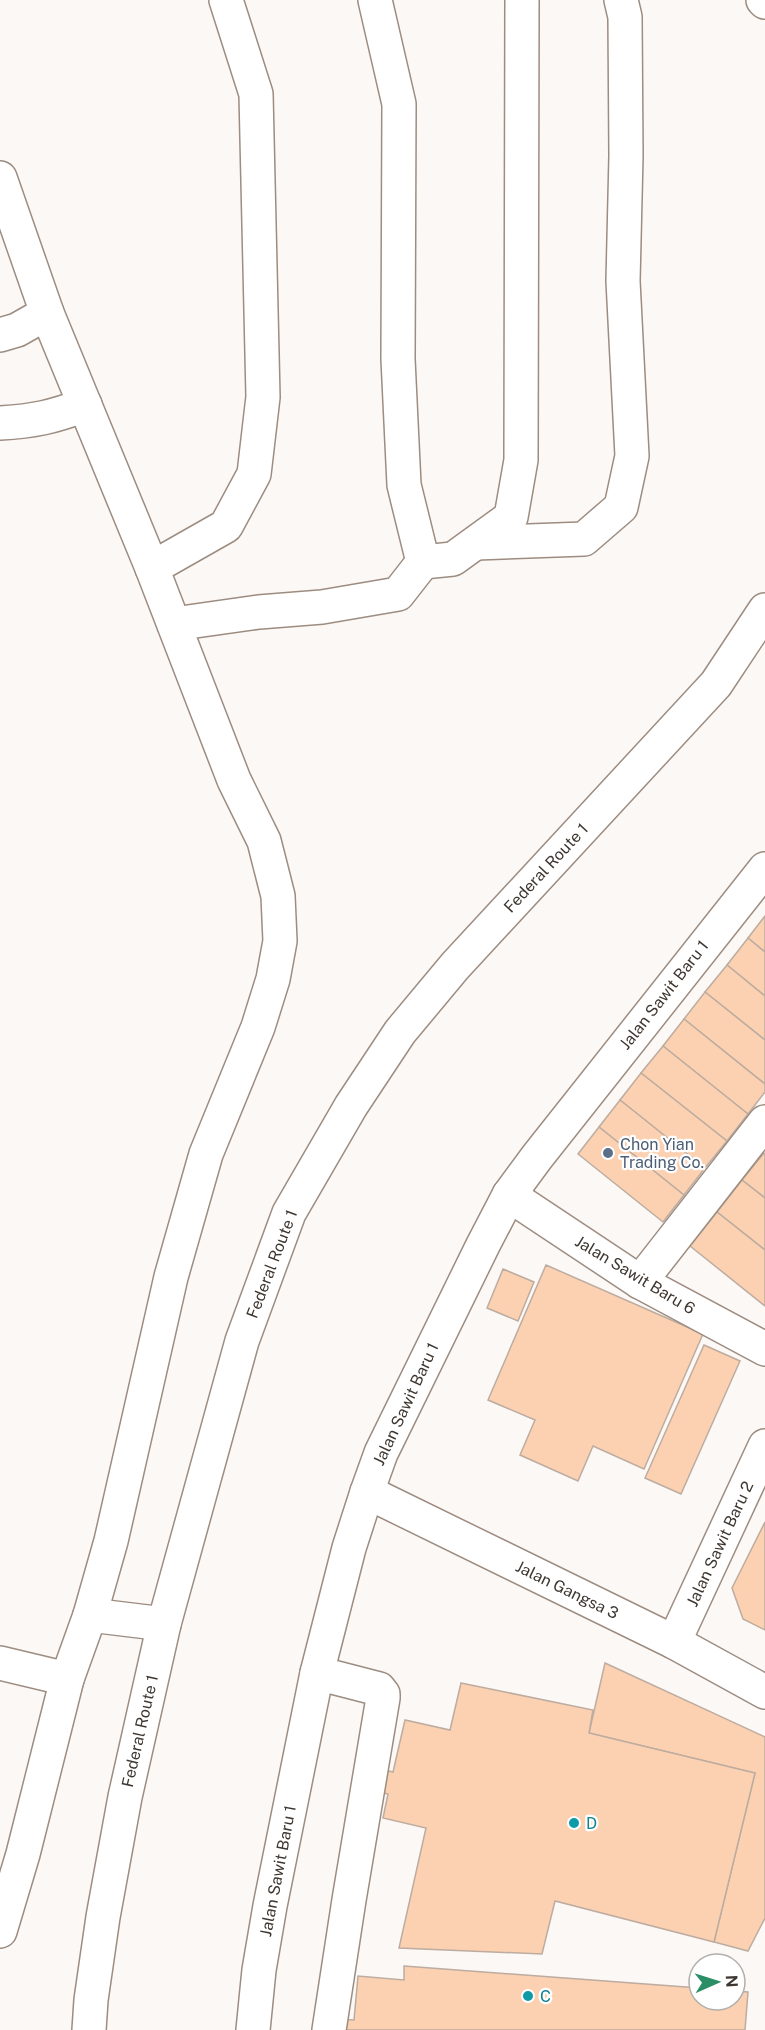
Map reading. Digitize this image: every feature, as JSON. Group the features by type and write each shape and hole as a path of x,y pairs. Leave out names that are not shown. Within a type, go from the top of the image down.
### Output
{"main road":[{"path":"152,568 226,526 254,474 263,397 256,94 226,0"},
{"path":"375,0 399,104 398,371 404,485 423,562"},
{"path":"174,624 259,612 322,607 398,594 423,562 453,559 512,517 521,460 522,0"},
{"path":"476,543 584,539 621,507 632,456 623,281 626,156 625,17 621,0"},
{"path":"0,178 47,313 152,568 234,780 264,841 278,896 280,941 273,979 258,1027 206,1154 171,1277 111,1541 90,1615 67,1679 23,1854 0,1931"},
{"path":"0,335 17,330 47,313"},
{"path":"0,423 28,422 52,417 85,405"},
{"name":"Federal Route 1","path":"89,2030 100,1941 123,1808 164,1624 242,1341 289,1213 346,1116 400,1032 455,966 716,684 765,610"},
{"name":"Jalan Sawit Baru 1","path":"253,2030 259,1970 270,1906 317,1673 349,1548 381,1453 509,1195 537,1156 765,869"},
{"path":"640,1281 765,1122"},
{"name":"Jalan Sawit Baru 6","path":"509,1195 640,1281 765,1349"},
{"name":"Jalan Sawit Baru 2","path":"674,1642 765,1446"},
{"name":"Jalan Gangsa 3","path":"367,1492 674,1642 765,1692"},
{"path":"90,1615 164,1624"},
{"path":"0,1663 67,1679"},
{"path":"317,1673 379,1689 383,1694 329,2030"}],"building":[{"path":"765,916 765,952 748,938"},
{"path":"748,938 765,952 765,996 727,965"},
{"path":"727,965 765,996 765,1040 705,992"},
{"path":"705,992 765,1040 765,1084 684,1019"},
{"path":"684,1019 765,1084 765,1092 748,1114 663,1046"},
{"path":"663,1046 748,1114 727,1141 641,1073"},
{"path":"641,1073 727,1141 705,1168 620,1100"},
{"path":"620,1100 705,1168 684,1195 599,1127"},
{"path":"599,1127 684,1195 663,1222 578,1154"},
{"path":"765,1154 765,1198 742,1180"},
{"path":"742,1180 765,1198 765,1250 717,1212"},
{"path":"717,1212 765,1250 765,1306 690,1246"},
{"path":"546,1265 703,1334 644,1469 593,1446 578,1481 520,1455 535,1420 488,1400"},
{"path":"503,1269 534,1282 518,1321 487,1308"},
{"path":"704,1345 740,1361 681,1494 645,1478"},
{"path":"765,1522 765,1630 743,1619 732,1588"},
{"path":"605,1663 765,1737 765,1918 748,1951 714,1942 755,1773 589,1733"},
{"name":"D","path":"461,1683 593,1710 589,1733 755,1773 714,1942 555,1901 542,1954 399,1948 426,1828 383,1818 388,1794 371,1790 376,1768 393,1772 405,1720 450,1730"},
{"name":"C","path":"404,1966 687,1987 687,2012 746,2012 745,2030 338,2030 339,2019 354,2020 358,1976 404,1980"}],"place":[{"name":"Chon Yian Trading Co.","path":"608,1153"},
{"name":"D","path":"574,1823"},
{"name":"C","path":"528,1996"}]}
